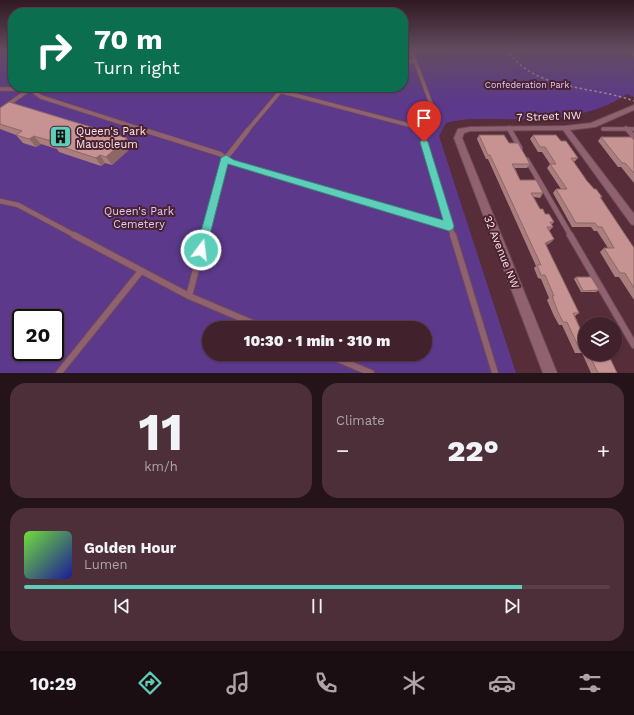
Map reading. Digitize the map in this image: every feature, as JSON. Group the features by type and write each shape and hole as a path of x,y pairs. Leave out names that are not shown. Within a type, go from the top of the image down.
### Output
{"street":[{"name":"7 Street NW","path":"461,131 470,129 565,128 592,124 634,107"},
{"path":"565,128 634,221"},
{"name":"32 Avenue NW","path":"461,131 458,138 461,149 550,373"}],"lane":[{"path":"284,92 420,128 427,125 433,108 418,67"},
{"path":"0,110 26,92"},
{"path":"36,92 41,97 220,154 231,162 449,226"},
{"path":"189,296 226,158 279,92"},
{"path":"420,128 495,373"},
{"path":"509,128 634,345"},
{"path":"626,128 634,138"},
{"path":"603,129 634,128"},
{"path":"0,201 18,205 189,296 248,321"},
{"path":"59,373 141,271"},
{"path":"343,361 371,373"}],"path":[{"path":"522,67 545,78 605,91 630,99"}],"green space":[{"name":"Queen's Park Cemetery","path":"0,67 8,67 8,92 408,92 408,67 634,67 634,97 627,94 612,103 597,109 564,117 531,119 471,119 452,121 446,123 439,136 516,373 0,373"}],"building":[{"name":"Queen's Park Mausoleum","path":"9,102 127,138 106,157 100,155 96,158 53,144 55,142 34,136 29,139 16,135 22,131 0,124 0,108"},
{"path":"479,135 504,135 509,143 518,143 530,164 512,164 520,180 536,180 543,193 531,193 540,209 543,209 545,214 549,214 554,222 550,222 553,227 547,227 554,239 545,243 579,313 573,313 578,324 578,346 567,322 563,322 558,312 552,296 554,296 545,275 541,275 537,265 541,265 490,155 488,155"},
{"path":"533,135 556,135 561,141 566,141 578,158 571,158 587,181 602,197 600,197 634,248 634,288 625,273 620,273 604,248 614,248 602,227 598,227 595,223 576,223 556,189 567,189 550,164 556,164 545,147 540,147"},
{"path":"601,137 631,137 634,140 634,173 625,163 622,163"},
{"path":"576,277 591,277 599,290 583,291"},
{"path":"592,361 611,361 617,373 598,373"}],"place":[{"name":"Queen's Park Mausoleum","path":"60,137"}],"route":[{"path":"201,250 226,158 231,162 449,226 424,142"}],"park label":[{"name":"Confederation Park","path":"527,85"}]}
